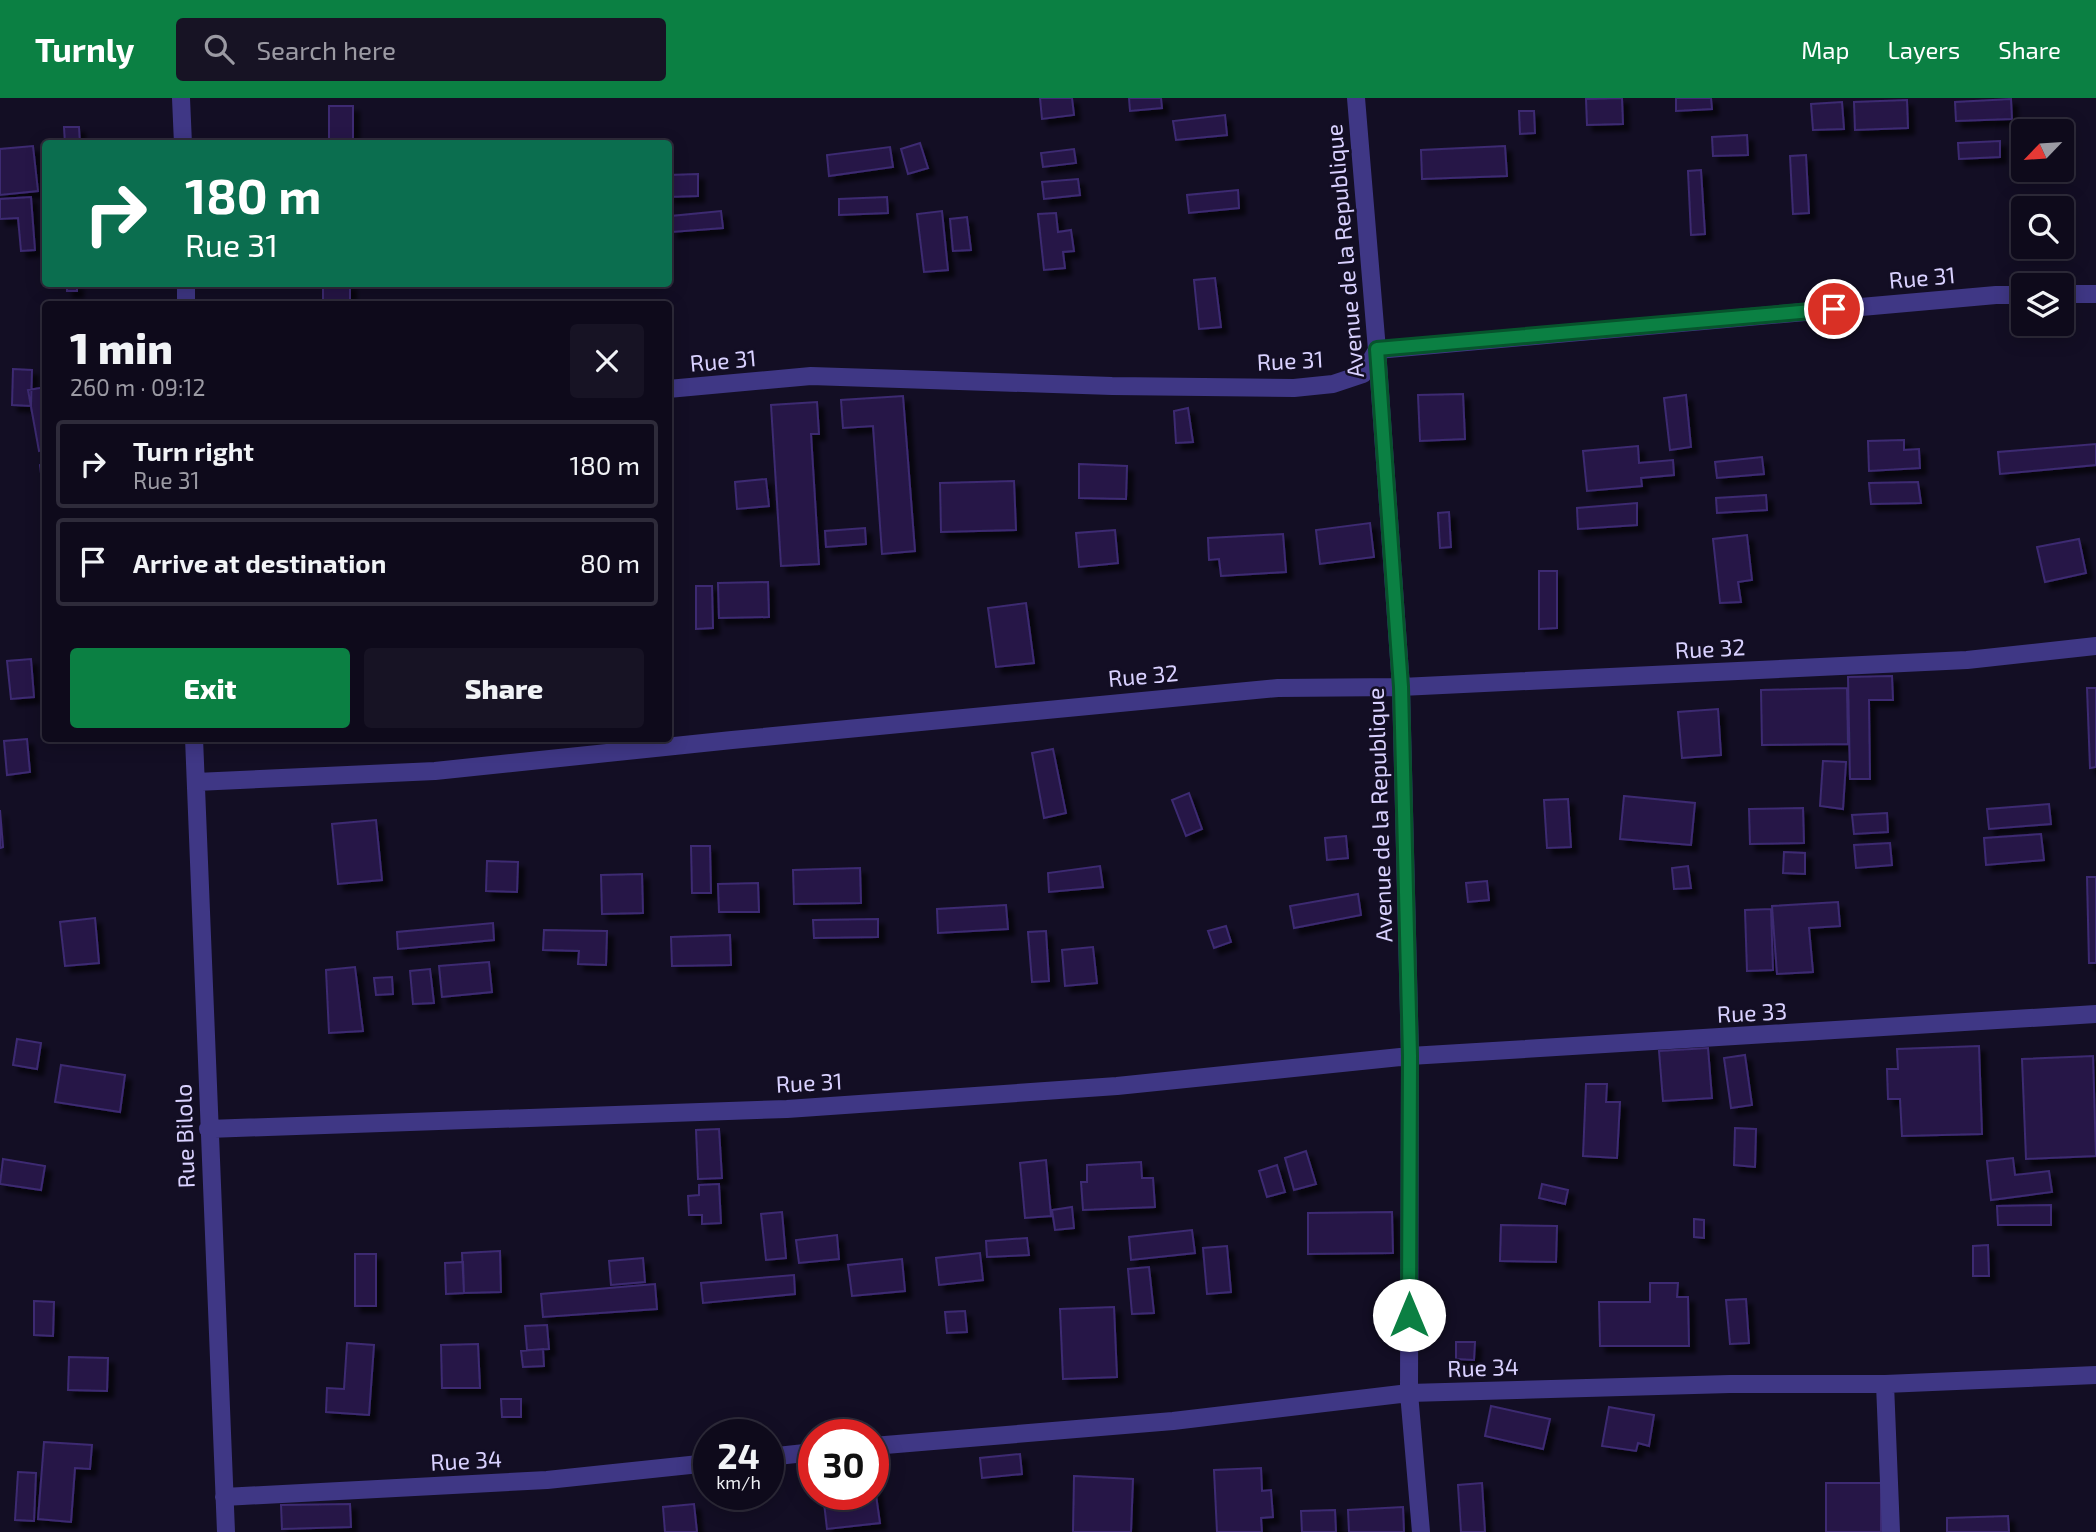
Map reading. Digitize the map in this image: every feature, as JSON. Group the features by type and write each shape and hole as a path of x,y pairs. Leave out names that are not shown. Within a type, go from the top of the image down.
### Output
{"street":[{"path":"181,98 183,140"},
{"name":"Avenue de la Republique","path":"1356,98 1401,687 1410,1056 1409,1393 1421,1532"},
{"path":"2074,294 2096,294"},
{"name":"Rue 31","path":"672,389 811,376 1112,387 1294,387 1333,384 1363,374 1377,349 2011,296"},
{"name":"Rue 32","path":"196,782 435,771 1278,688 1401,687 1967,660 2096,646"},
{"name":"Rue Bilolo","path":"194,742 226,1532"},
{"name":"Rue 33","path":"1410,1056 2096,1014"},
{"name":"Rue 31","path":"208,1129 787,1109 1117,1086 1410,1056"},
{"name":"Rue 34","path":"889,1445 1174,1421 1409,1393 1730,1384 1885,1384 2096,1375"},
{"path":"1885,1384 1891,1532"},
{"name":"Rue 34","path":"224,1497 547,1480 693,1465"}],"building":[{"path":"1040,98 1072,98 1074,115 1042,119"},
{"path":"1129,98 1161,98 1162,108 1130,111"},
{"path":"1622,98 1623,124 1587,125 1586,99"},
{"path":"1676,98 1711,98 1712,109 1676,111"},
{"path":"2011,99 2012,119 1956,121 1955,102"},
{"path":"1907,100 1908,128 1855,130 1854,102"},
{"path":"1842,102 1844,129 1813,130 1811,104"},
{"path":"329,106 353,106 353,140 329,140"},
{"path":"1519,111 1534,111 1535,133 1520,134"},
{"path":"1225,115 1227,135 1176,140 1173,121"},
{"path":"64,127 79,127 80,140 65,140"},
{"path":"1747,135 1748,155 1713,156 1712,137"},
{"path":"2000,141 2000,157 1959,159 1958,143"},
{"path":"920,143 928,168 908,174 901,149"},
{"path":"33,146 38,191 0,195 0,149"},
{"path":"1505,146 1507,176 1422,179 1421,150"},
{"path":"890,147 893,167 829,176 827,155"},
{"path":"1074,149 1076,163 1043,167 1041,153"},
{"path":"1806,155 1809,213 1793,214 1790,156"},
{"path":"1701,170 1705,234 1691,235 1688,171"},
{"path":"698,174 698,196 672,197 672,175"},
{"path":"1078,179 1080,195 1044,199 1042,182"},
{"path":"1238,190 1239,208 1189,213 1187,195"},
{"path":"31,197 35,250 21,251 18,218 0,219 0,199"},
{"path":"887,197 888,213 839,215 839,199"},
{"path":"721,211 723,228 672,232 672,216"},
{"path":"942,211 948,270 924,272 917,214"},
{"path":"1056,213 1058,232 1071,230 1074,251 1063,252 1065,268 1044,270 1038,214"},
{"path":"967,217 971,250 953,251 950,219"},
{"path":"1215,278 1221,327 1199,329 1194,280"},
{"path":"67,287 77,287 77,291 67,291"},
{"path":"323,287 350,287 350,301 323,301"},
{"path":"13,369 32,370 31,406 12,405"},
{"path":"42,388 42,450 39,451 28,390"},
{"path":"1463,394 1465,439 1420,441 1418,395"},
{"path":"1686,395 1691,447 1670,450 1664,398"},
{"path":"903,396 915,551 882,554 873,426 843,428 841,400"},
{"path":"817,402 819,434 811,434 819,564 781,566 771,405"},
{"path":"1188,408 1193,442 1176,443 1174,411"},
{"path":"1904,440 1904,450 1919,449 1920,468 1869,471 1868,441"},
{"path":"2096,444 2096,465 2000,474 1998,452"},
{"path":"1638,446 1639,463 1673,460 1674,475 1641,478 1642,486 1587,491 1583,451"},
{"path":"1762,457 1764,474 1717,478 1715,462"},
{"path":"1079,464 1127,466 1126,499 1079,498"},
{"path":"766,479 769,506 737,509 735,482"},
{"path":"1014,481 1016,530 941,532 940,483"},
{"path":"1918,482 1921,503 1871,504 1869,483"},
{"path":"1766,495 1767,510 1717,513 1716,498"},
{"path":"1637,503 1637,525 1578,529 1577,508"},
{"path":"1449,512 1451,547 1440,548 1438,513"},
{"path":"1370,523 1374,557 1320,564 1316,530"},
{"path":"865,528 866,544 826,547 825,531"},
{"path":"1115,530 1118,563 1079,567 1076,533"},
{"path":"1283,534 1286,572 1221,576 1219,559 1209,560 1208,538"},
{"path":"1747,535 1752,580 1738,582 1741,602 1720,603 1713,539"},
{"path":"2079,539 2086,573 2045,582 2037,547"},
{"path":"1539,571 1557,571 1557,628 1539,629"},
{"path":"768,582 769,617 719,618 718,583"},
{"path":"696,586 712,586 713,628 696,629"},
{"path":"1026,603 1034,663 996,667 988,608"},
{"path":"31,659 34,697 11,699 7,661"},
{"path":"1892,676 1893,700 1869,700 1870,779 1850,779 1848,677"},
{"path":"1847,688 1848,744 1762,745 1761,690"},
{"path":"2087,688 2096,688 2096,767 2090,768"},
{"path":"1718,709 1721,755 1682,758 1678,712"},
{"path":"27,739 30,772 7,775 4,741"},
{"path":"1053,749 1066,813 1044,818 1032,753"},
{"path":"1823,761 1846,762 1843,809 1820,806"},
{"path":"1189,793 1202,829 1186,836 1172,800"},
{"path":"1624,796 1695,803 1691,845 1620,839"},
{"path":"1568,799 1571,847 1547,848 1544,800"},
{"path":"2049,804 2051,824 1989,829 1987,809"},
{"path":"1803,808 1804,843 1750,844 1749,809"},
{"path":"0,810 3,847 0,848"},
{"path":"1887,813 1888,832 1854,834 1852,815"},
{"path":"376,820 382,880 338,884 332,824"},
{"path":"2041,834 2044,860 1986,865 1984,838"},
{"path":"1346,836 1348,858 1327,860 1325,838"},
{"path":"1890,843 1892,865 1856,868 1854,845"},
{"path":"691,846 710,846 711,893 692,893"},
{"path":"1784,852 1805,853 1805,874 1783,873"},
{"path":"487,861 518,862 517,892 486,891"},
{"path":"1100,866 1103,887 1049,892 1048,873"},
{"path":"1688,866 1691,888 1674,889 1672,868"},
{"path":"860,868 861,903 794,904 793,870"},
{"path":"642,874 643,913 602,914 601,875"},
{"path":"2087,877 2096,877 2096,963 2089,963"},
{"path":"1487,881 1489,900 1468,902 1466,883"},
{"path":"758,883 759,912 719,912 718,884"},
{"path":"1358,894 1361,915 1294,928 1290,906"},
{"path":"1838,902 1840,926 1809,928 1813,972 1777,974 1772,906"},
{"path":"1006,905 1008,929 938,933 937,909"},
{"path":"1771,909 1773,970 1747,971 1745,910"},
{"path":"95,918 99,963 65,966 60,922"},
{"path":"878,919 878,937 814,938 813,920"},
{"path":"493,923 494,940 398,949 397,932"},
{"path":"1226,926 1231,942 1214,948 1208,931"},
{"path":"544,930 607,931 606,965 578,964 579,951 543,950"},
{"path":"1046,931 1049,981 1032,982 1028,932"},
{"path":"730,935 731,965 672,966 671,937"},
{"path":"1093,947 1097,983 1065,986 1062,950"},
{"path":"489,962 492,992 442,997 439,966"},
{"path":"355,967 363,1031 329,1033 326,970"},
{"path":"430,969 434,1003 413,1004 410,971"},
{"path":"392,977 393,994 376,995 374,978"},
{"path":"17,1039 41,1043 37,1069 13,1065"},
{"path":"1979,1046 1982,1134 1902,1136 1900,1099 1888,1099 1887,1069 1898,1069 1897,1049"},
{"path":"1708,1048 1712,1098 1663,1101 1659,1051"},
{"path":"1745,1055 1752,1105 1731,1108 1724,1058"},
{"path":"2093,1056 2096,1156 2026,1159 2022,1059"},
{"path":"61,1065 125,1075 120,1112 55,1102"},
{"path":"1586,1084 1607,1084 1606,1102 1620,1102 1617,1158 1583,1156"},
{"path":"1735,1128 1756,1129 1755,1167 1734,1165"},
{"path":"719,1129 722,1178 698,1179 696,1130"},
{"path":"1306,1151 1316,1184 1294,1190 1285,1158"},
{"path":"2013,1158 2015,1175 2049,1171 2052,1192 1991,1200 1987,1161"},
{"path":"3,1159 45,1166 41,1190 0,1184"},
{"path":"1046,1160 1051,1216 1025,1218 1020,1163"},
{"path":"1141,1162 1142,1178 1153,1178 1155,1207 1083,1210 1081,1182 1087,1182 1087,1165"},
{"path":"1277,1165 1285,1192 1267,1197 1259,1171"},
{"path":"719,1184 721,1223 702,1224 702,1215 689,1215 688,1196 699,1195 699,1185"},
{"path":"1542,1184 1568,1190 1565,1204 1539,1198"},
{"path":"2051,1205 2051,1225 1998,1225 1997,1206"},
{"path":"1072,1207 1074,1228 1055,1230 1052,1210"},
{"path":"782,1212 786,1258 766,1260 761,1214"},
{"path":"1392,1212 1393,1253 1308,1254 1308,1213"},
{"path":"1694,1219 1704,1220 1704,1238 1694,1237"},
{"path":"1501,1225 1557,1226 1556,1262 1500,1261"},
{"path":"1192,1230 1195,1253 1131,1260 1129,1237"},
{"path":"837,1235 839,1259 799,1263 796,1240"},
{"path":"1027,1238 1029,1255 987,1257 986,1241"},
{"path":"1988,1245 1989,1276 1973,1276 1973,1246"},
{"path":"1227,1246 1231,1292 1207,1294 1203,1248"},
{"path":"500,1251 501,1292 464,1293 462,1253"},
{"path":"980,1253 983,1280 939,1285 936,1258"},
{"path":"355,1254 376,1254 376,1306 355,1306"},
{"path":"643,1258 645,1282 611,1285 609,1261"},
{"path":"902,1259 905,1291 852,1296 848,1265"},
{"path":"463,1262 464,1293 446,1294 445,1263"},
{"path":"1149,1267 1154,1313 1132,1314 1128,1269"},
{"path":"794,1275 795,1294 703,1303 701,1283"},
{"path":"1650,1283 1678,1283 1677,1297 1688,1297 1689,1346 1600,1346 1599,1302 1650,1302"},
{"path":"655,1284 657,1309 543,1317 541,1294"},
{"path":"1746,1299 1749,1343 1730,1344 1726,1300"},
{"path":"34,1301 54,1302 53,1336 34,1335"},
{"path":"1114,1307 1117,1377 1063,1379 1060,1309"},
{"path":"965,1311 967,1332 947,1333 945,1312"},
{"path":"547,1325 549,1349 527,1350 525,1326"},
{"path":"1456,1342 1475,1342 1474,1360 1456,1359"},
{"path":"347,1343 374,1345 369,1415 326,1412 327,1388 344,1389"},
{"path":"478,1344 480,1388 442,1388 441,1345"},
{"path":"543,1349 544,1366 523,1367 521,1351"},
{"path":"69,1357 108,1358 107,1391 68,1390"},
{"path":"501,1399 521,1399 521,1417 502,1417"},
{"path":"1491,1406 1550,1419 1543,1449 1485,1436"},
{"path":"1609,1407 1654,1415 1649,1446 1638,1443 1636,1451 1602,1446"},
{"path":"44,1442 92,1445 90,1469 75,1468 71,1522 38,1519"},
{"path":"1020,1454 1022,1474 982,1478 980,1458"},
{"path":"1261,1468 1262,1491 1271,1490 1273,1517 1261,1518 1262,1532 1217,1532 1214,1470"},
{"path":"18,1472 36,1473 34,1521 15,1520"},
{"path":"1074,1476 1133,1479 1131,1532 1073,1532"},
{"path":"1482,1483 1485,1532 1461,1532 1458,1485"},
{"path":"1826,1483 1881,1483 1881,1532 1826,1532"},
{"path":"350,1504 351,1527 282,1529 281,1505"},
{"path":"693,1504 697,1532 665,1532 663,1507"},
{"path":"1403,1507 1404,1532 1349,1532 1348,1510"},
{"path":"825,1510 878,1510 880,1523 827,1529"},
{"path":"1335,1510 1336,1532 1302,1532 1301,1511"},
{"path":"2008,1516 2009,1532 1947,1532 1947,1518"}],"route":[{"path":"1409,1315 1410,1056 1401,687 1377,349 1834,309"}]}
